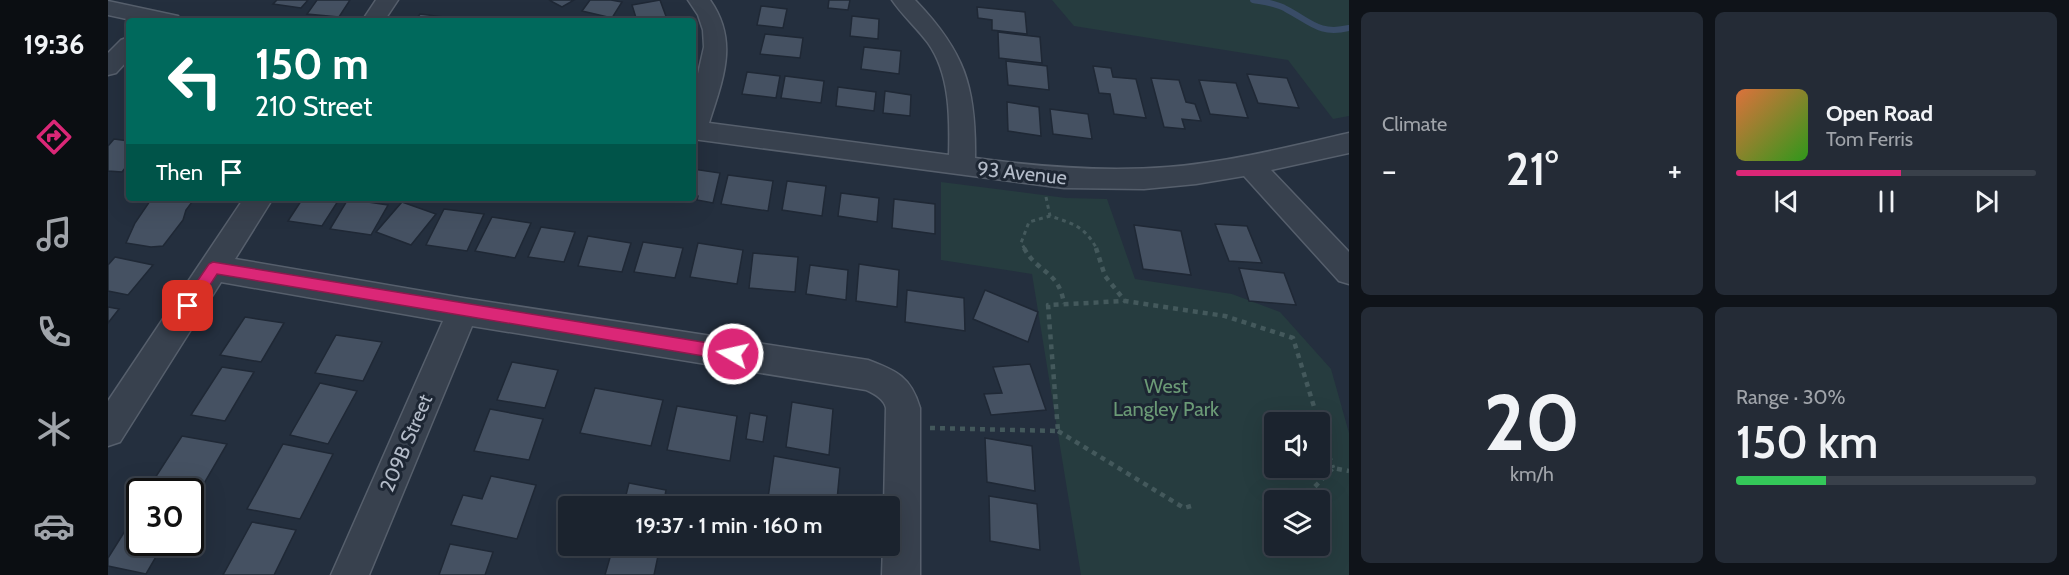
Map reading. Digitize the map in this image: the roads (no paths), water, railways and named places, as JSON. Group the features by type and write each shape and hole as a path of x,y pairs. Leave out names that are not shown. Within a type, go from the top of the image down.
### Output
{"street":[{"path":"159,18 170,0"},
{"path":"375,18 387,0"},
{"path":"696,123 716,52 716,36 712,18 699,0"},
{"path":"903,0 929,27 949,60 957,88 962,166"},
{"path":"108,8 150,18"},
{"path":"108,68 126,48"},
{"name":"93 Avenue","path":"696,130 1041,176 1105,180 1181,177 1250,165 1349,143"},
{"path":"1250,165 1349,272"},
{"path":"108,430 117,401 213,268 257,201"},
{"path":"213,268 463,311 868,375 894,388 901,396 903,427 901,575"},
{"name":"209B Street","path":"350,575 463,311"}],"waterway":[{"path":"1253,0 1282,7 1322,28 1330,30 1349,28"}],"park label":[{"name":"West Langley Park","path":"1166,398"}]}
